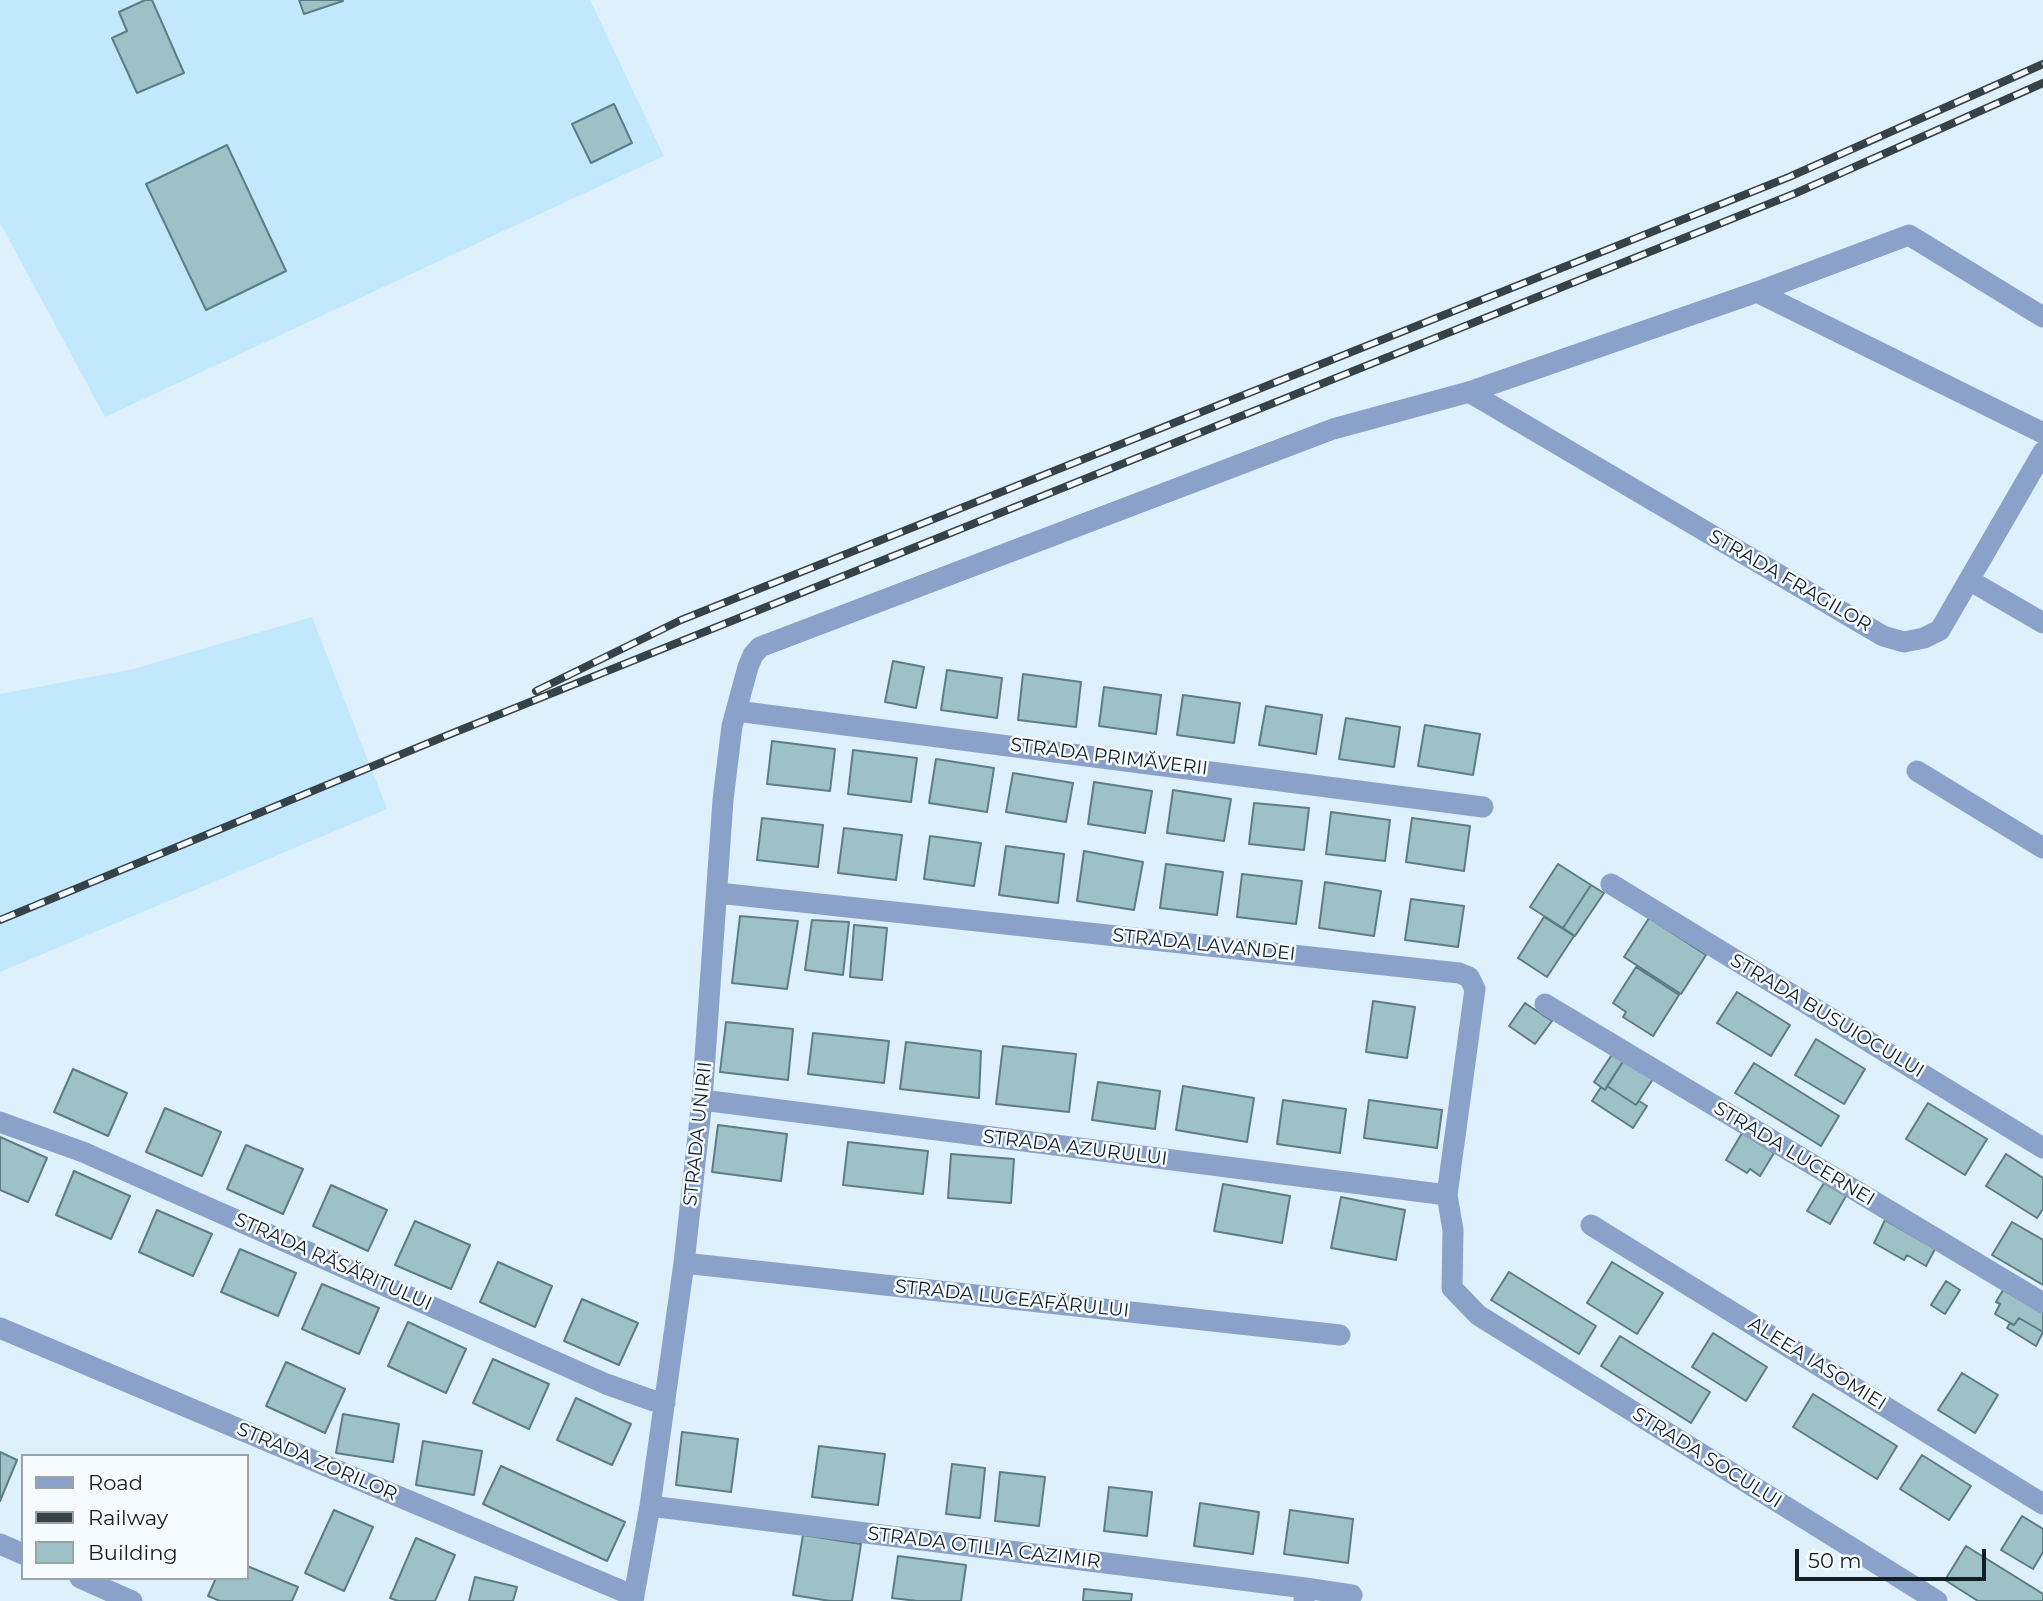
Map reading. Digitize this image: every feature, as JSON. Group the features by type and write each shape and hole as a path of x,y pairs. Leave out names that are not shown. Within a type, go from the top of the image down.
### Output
{"street":[{"path":"1469,392 1757,292 1909,235 2043,317"},
{"path":"1757,292 2043,433"},
{"name":"STRADA FRAGILOR","path":"1469,392 1883,636 1904,642 1924,638 1940,629 2043,452"},
{"name":"STRADA UNIRII","path":"634,1599 650,1506 684,1263 702,1100 723,800 736,710 753,655 760,647 1333,429 1469,392"},
{"path":"1969,580 2043,623"},
{"name":"STRADA PRIMĂVERII","path":"736,710 1482,807"},
{"path":"1917,771 2043,848"},
{"name":"STRADA BUSUIOCULUI","path":"1611,884 2043,1148"},
{"name":"STRADA LAVANDEI","path":"718,893 1460,973 1469,978 1475,989 1447,1195"},
{"name":"STRADA LUCERNEI","path":"1545,1004 2043,1303"},
{"name":"STRADA AZURULUI","path":"702,1100 1447,1195"},
{"name":"STRADA RĂSĂRITULUI","path":"0,1122 83,1152 606,1384 665,1403"},
{"name":"STRADA SOCULUI","path":"1447,1195 1453,1230 1451,1288 1478,1315 1937,1601"},
{"name":"ALEEA IASOMIEI","path":"1591,1225 2043,1504"},
{"name":"STRADA LUCEAFǍRULUI","path":"684,1263 1340,1335"},
{"name":"STRADA ZORILOR","path":"0,1328 634,1599"},
{"name":"STRADA OTILIA CAZIMIR","path":"650,1506 1304,1595 1352,1595"},
{"path":"0,1544 21,1553"},
{"path":"85,1580 132,1601"}],"shaded area":[{"path":"0,0 590,0 664,156 105,417 0,223"},
{"path":"312,617 387,809 0,972 0,694 133,669"}],"building":[{"path":"145,0 152,0 184,73 137,93 112,38 127,31 119,12"},
{"path":"299,0 342,0 343,1 304,14"},
{"path":"614,104 632,143 591,163 572,124"},
{"path":"227,145 286,271 206,310 146,184"},
{"path":"893,661 924,667 916,708 885,702"},
{"path":"947,670 1002,678 997,718 941,710"},
{"path":"1023,674 1081,682 1076,727 1018,720"},
{"path":"1104,687 1161,695 1156,734 1099,726"},
{"path":"1183,695 1240,703 1234,743 1177,735"},
{"path":"1266,706 1322,715 1316,754 1259,745"},
{"path":"1346,718 1400,727 1394,767 1339,759"},
{"path":"1425,725 1480,734 1473,775 1418,766"},
{"path":"772,741 835,749 830,791 767,784"},
{"path":"853,750 917,758 911,802 848,794"},
{"path":"936,759 994,768 987,812 929,803"},
{"path":"1013,773 1073,783 1066,822 1006,812"},
{"path":"1094,782 1152,791 1145,833 1088,824"},
{"path":"1173,790 1231,799 1224,841 1167,833"},
{"path":"1254,803 1309,808 1304,850 1249,844"},
{"path":"1331,812 1390,820 1385,861 1326,854"},
{"path":"762,818 823,825 818,867 757,860"},
{"path":"1412,818 1470,826 1464,871 1406,862"},
{"path":"844,828 902,835 896,880 838,873"},
{"path":"930,836 981,843 974,886 924,879"},
{"path":"1006,846 1064,854 1058,903 999,895"},
{"path":"1084,851 1143,862 1134,910 1077,901"},
{"path":"1166,864 1223,872 1217,915 1160,908"},
{"path":"1558,864 1591,885 1563,928 1530,907"},
{"path":"1242,874 1302,881 1296,924 1237,917"},
{"path":"1325,882 1381,891 1374,936 1319,928"},
{"path":"1591,885 1604,893 1575,936 1563,928"},
{"path":"1411,899 1464,906 1458,947 1405,940"},
{"path":"740,916 798,921 787,989 732,983"},
{"path":"1544,917 1574,936 1547,977 1518,958"},
{"path":"1649,918 1706,955 1681,994 1624,957"},
{"path":"812,920 849,922 843,975 805,970"},
{"path":"854,925 887,928 882,980 850,977"},
{"path":"1636,967 1679,995 1653,1036 1623,1017 1626,1012 1613,1003"},
{"path":"1737,992 1790,1025 1771,1056 1717,1023"},
{"path":"1373,1001 1415,1007 1407,1058 1366,1052"},
{"path":"1525,1003 1552,1021 1535,1044 1509,1026"},
{"path":"726,1022 793,1029 788,1080 720,1072"},
{"path":"813,1033 889,1041 884,1083 808,1074"},
{"path":"1816,1039 1865,1069 1844,1104 1795,1075"},
{"path":"906,1042 981,1051 979,1098 900,1089"},
{"path":"1003,1046 1076,1054 1069,1112 996,1104"},
{"path":"1613,1053 1624,1060 1605,1090 1594,1082"},
{"path":"1624,1060 1653,1079 1636,1105 1607,1086"},
{"path":"1754,1063 1839,1116 1821,1146 1735,1093"},
{"path":"73,1069 127,1093 108,1136 54,1112"},
{"path":"1098,1082 1160,1091 1155,1129 1092,1120"},
{"path":"1183,1086 1254,1098 1247,1142 1176,1130"},
{"path":"1607,1086 1636,1105 1639,1101 1647,1106 1633,1128 1592,1101 1601,1087 1605,1090"},
{"path":"1283,1100 1346,1109 1340,1153 1277,1144"},
{"path":"1369,1100 1442,1110 1437,1148 1364,1138"},
{"path":"1928,1103 1987,1139 1965,1175 1906,1139"},
{"path":"165,1108 221,1132 202,1176 146,1152"},
{"path":"718,1125 787,1134 781,1181 712,1172"},
{"path":"1742,1133 1774,1153 1760,1176 1750,1169 1747,1173 1726,1160"},
{"path":"0,1137 47,1158 28,1202 0,1190"},
{"path":"848,1142 928,1151 923,1194 843,1185"},
{"path":"246,1145 303,1169 283,1214 227,1189"},
{"path":"951,1154 1014,1159 1011,1203 948,1198"},
{"path":"2006,1154 2043,1178 2043,1209 2037,1218 1986,1186"},
{"path":"74,1171 130,1196 111,1239 56,1215"},
{"path":"1824,1183 1846,1196 1830,1224 1807,1211"},
{"path":"1223,1184 1290,1196 1282,1243 1214,1231"},
{"path":"331,1185 387,1210 368,1251 313,1226"},
{"path":"1341,1197 1405,1210 1396,1260 1331,1248"},
{"path":"157,1210 212,1234 193,1276 139,1252"},
{"path":"1885,1220 1935,1249 1926,1266 1907,1255 1904,1260 1874,1243"},
{"path":"415,1221 470,1245 451,1289 395,1265"},
{"path":"2012,1222 2043,1240 2043,1285 1992,1255"},
{"path":"240,1249 296,1273 278,1316 221,1292"},
{"path":"498,1262 552,1286 535,1327 480,1302"},
{"path":"1612,1262 1663,1293 1637,1334 1587,1303"},
{"path":"1509,1272 1596,1326 1579,1354 1491,1300"},
{"path":"1946,1281 1960,1290 1945,1314 1931,1305"},
{"path":"322,1284 379,1308 359,1354 302,1329"},
{"path":"2003,1290 2043,1313 2043,1332 2019,1318 2014,1325 1995,1314 2000,1304 1996,1302"},
{"path":"582,1299 638,1323 619,1365 564,1341"},
{"path":"2019,1318 2043,1332 2036,1346 2007,1328 2010,1323 2014,1325"},
{"path":"408,1322 466,1349 446,1393 388,1366"},
{"path":"1713,1333 1767,1367 1746,1401 1692,1367"},
{"path":"1620,1336 1710,1392 1691,1423 1601,1366"},
{"path":"493,1359 549,1384 529,1429 473,1403"},
{"path":"286,1362 345,1389 325,1433 266,1406"},
{"path":"1962,1373 1998,1395 1975,1433 1938,1410"},
{"path":"1813,1394 1897,1446 1877,1479 1793,1427"},
{"path":"576,1398 631,1424 612,1465 557,1440"},
{"path":"343,1414 399,1424 393,1462 336,1453"},
{"path":"682,1432 738,1439 731,1492 676,1485"},
{"path":"423,1441 482,1451 474,1495 416,1485"},
{"path":"819,1446 885,1454 878,1505 812,1497"},
{"path":"0,1452 17,1460 0,1501"},
{"path":"1922,1455 1971,1486 1949,1520 1900,1489"},
{"path":"952,1464 985,1468 980,1518 946,1514"},
{"path":"501,1466 625,1522 607,1561 483,1504"},
{"path":"1000,1472 1045,1477 1039,1526 995,1521"},
{"path":"1109,1487 1152,1492 1147,1536 1104,1531"},
{"path":"1200,1503 1259,1512 1253,1554 1194,1546"},
{"path":"334,1510 373,1527 344,1591 305,1573"},
{"path":"1290,1510 1353,1519 1348,1563 1284,1554"},
{"path":"2022,1516 2043,1529 2043,1552 2033,1569 2001,1550"},
{"path":"803,1535 861,1544 852,1601 830,1601 793,1595"},
{"path":"416,1538 455,1555 435,1601 398,1601 390,1598"},
{"path":"1966,1546 2043,1594 2043,1601 1978,1601 1945,1580"},
{"path":"898,1556 966,1565 961,1601 892,1598"},
{"path":"248,1566 298,1587 292,1601 220,1601 208,1596 215,1580 248,1580"},
{"path":"475,1577 517,1587 513,1601 469,1601"},
{"path":"1084,1589 1132,1594 1131,1601 1083,1601"}],"railway":[{"path":"536,691 681,620 1789,177 2043,64"},
{"path":"0,920 448,735 1796,193 2043,83"}]}
